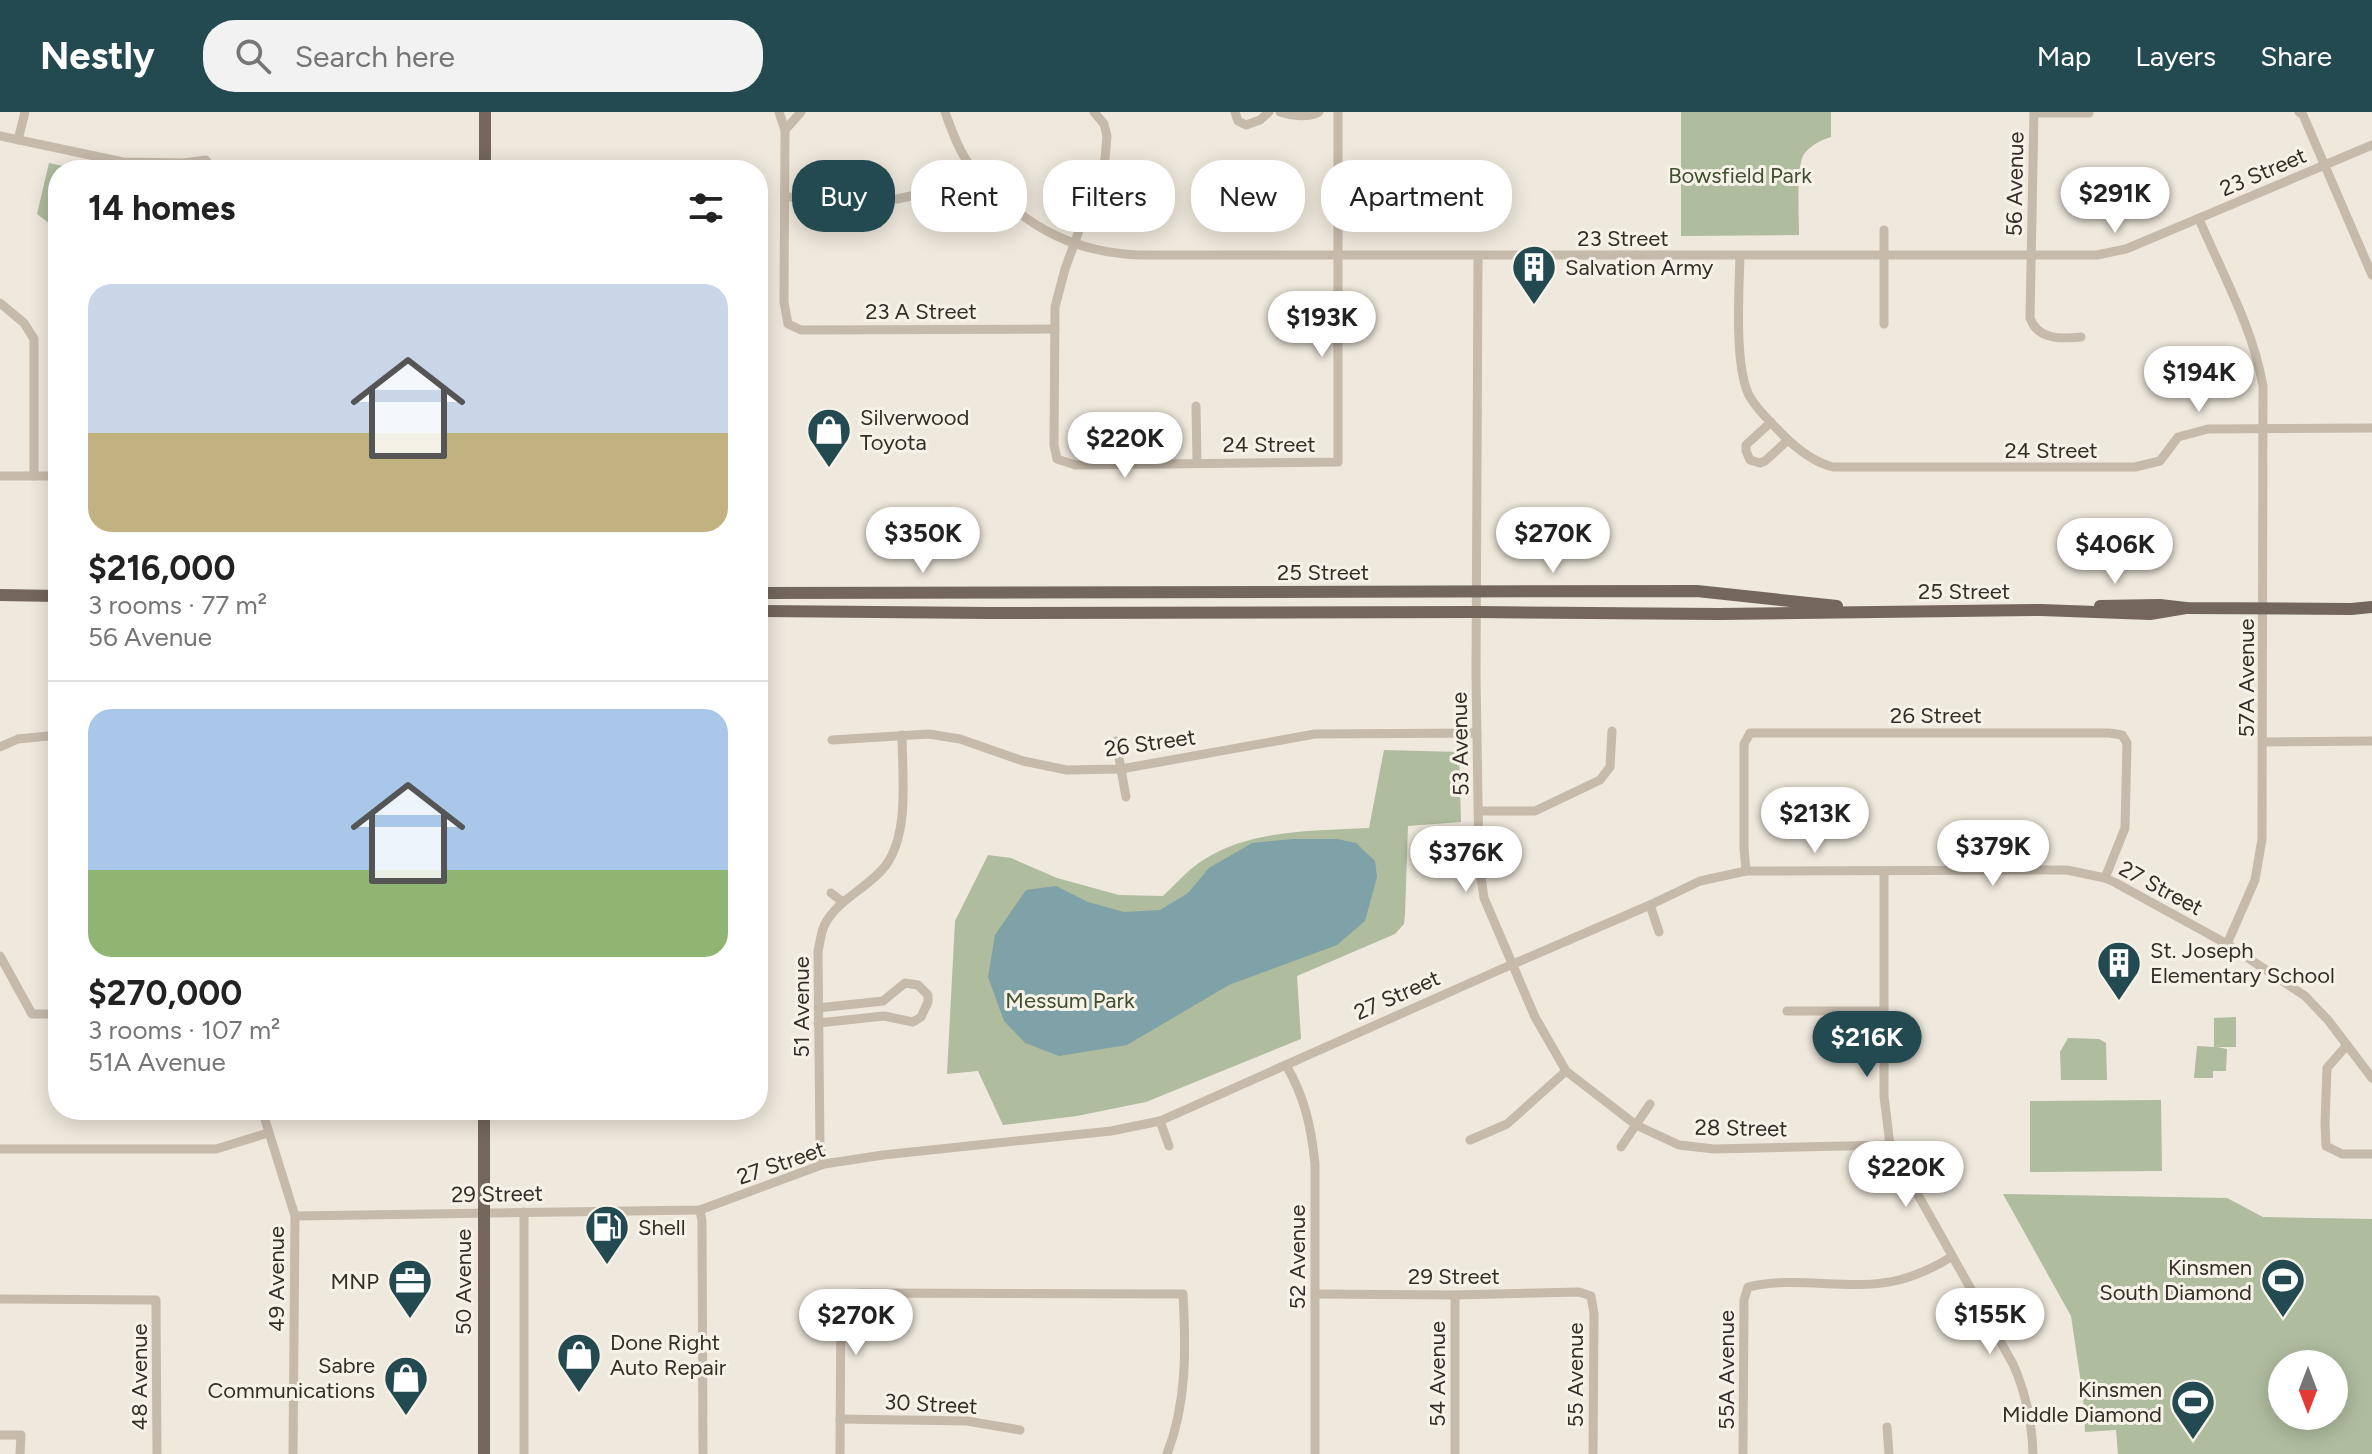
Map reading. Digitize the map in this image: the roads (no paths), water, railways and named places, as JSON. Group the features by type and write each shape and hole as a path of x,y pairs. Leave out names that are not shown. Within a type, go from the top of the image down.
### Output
{"main road":[{"path":"485,112 485,160"},
{"name":"25 Street","path":"768,593 1697,591 1888,611"},
{"path":"0,595 48,596"},
{"name":"25 Street","path":"768,611 1719,614 2041,610 2121,604 2186,608 2372,609"},
{"name":"50 Avenue","path":"484,1120 484,1454"}],"street":[{"path":"18,140 25,112"},
{"path":"779,112 785,130 785,197 897,199 911,196"},
{"path":"785,130 801,112"},
{"path":"945,112 967,160"},
{"path":"1055,329 1059,287 1105,159 1107,136 1104,124 1094,112"},
{"path":"1235,112 1238,121 1246,125 1270,112"},
{"path":"1280,112 1290,115 1314,115 1319,112"},
{"path":"1338,112 1338,255"},
{"path":"2034,112 2089,113"},
{"name":"56 Avenue","path":"2034,112 2029,307 2032,323 2040,333 2050,337 2081,337"},
{"path":"2299,112 2303,115 2372,275"},
{"path":"0,136 113,160"},
{"name":"23 Street","path":"1074,243 1095,250 1138,255 2097,255 2126,249 2372,145"},
{"name":"23 A Street","path":"785,197 784,302 788,324 801,330 1055,329"},
{"name":"57A Avenue","path":"2199,219 2258,362 2263,386 2264,609 2260,857 2255,880 2227,944"},
{"path":"1027,220 1074,243"},
{"path":"1884,230 1884,324"},
{"name":"24 Street","path":"1055,329 1054,445 1057,459 1075,465 1338,462 1338,255"},
{"name":"53 Avenue","path":"1478,256 1476,592 1479,863 1484,898 1535,1017 1566,1071"},
{"path":"1740,256 1741,372 1749,396 1788,440 1765,461 1750,460 1746,445 1771,422"},
{"path":"0,303 24,323 34,339 34,476"},
{"path":"1196,406 1197,462"},
{"name":"24 Street","path":"1788,440 1809,457 1842,469 2135,467 2160,461 2178,437 2208,429 2372,428"},
{"path":"0,476 48,476"},
{"path":"1479,811 1535,811 1600,780 1610,767 1612,731"},
{"name":"26 Street","path":"832,740 929,734 960,739 1046,767 1067,770 1121,769 1315,734 1477,733"},
{"name":"26 Street","path":"1746,871 1744,744 1750,733 2109,733 2122,735 2127,743 2125,828 2105,878"},
{"name":"51 Avenue","path":"824,1164 820,1148 818,951 824,925 843,902 888,863 898,837 902,811 902,735"},
{"path":"0,747 18,739 48,736"},
{"path":"1116,741 1126,797"},
{"path":"2263,742 2372,741"},
{"name":"27 Street","path":"700,1210 824,1164 1111,1131 1160,1121 1700,881 1746,871 2067,870 2105,878 2227,944"},
{"path":"1884,872 1884,1096 1890,1145 2018,1375 2029,1410 2033,1454"},
{"path":"831,893 843,902"},
{"path":"1650,905 1659,932"},
{"path":"2227,944 2305,996 2328,1020 2372,1078"},
{"path":"0,956 32,1014 48,1014"},
{"path":"818,1008 883,1001 905,983 918,985 928,995 926,1009 913,1022 884,1016 818,1023"},
{"path":"883,1001 884,1016"},
{"path":"850,1006 852,1021"},
{"path":"1787,1011 1883,1011"},
{"path":"2347,1045 2327,1068 2326,1146 2342,1154 2372,1154"},
{"name":"52 Avenue","path":"1286,1065 1303,1098 1310,1123 1315,1164 1315,1454"},
{"path":"1470,1140 1507,1124 1566,1071"},
{"name":"28 Street","path":"1566,1071 1636,1125 1679,1145 1714,1149 1890,1145"},
{"path":"1621,1147 1650,1104"},
{"name":"49 Avenue","path":"265,1120 295,1216 293,1454"},
{"path":"1160,1121 1169,1146"},
{"path":"0,1149 216,1149 268,1133"},
{"path":"700,1210 703,1454"},
{"name":"29 Street","path":"295,1216 700,1210"},
{"path":"524,1212 524,1454"},
{"name":"55A Avenue","path":"1743,1454 1744,1300 1748,1287 1766,1282 1866,1283 1898,1280 1926,1271 1951,1257"},
{"name":"29 Street","path":"1316,1294 1579,1292 1591,1296"},
{"path":"840,1454 841,1294 1183,1294 1182,1400 1167,1454"},
{"name":"54 Avenue","path":"1455,1295 1455,1454"},
{"name":"55 Avenue","path":"1591,1296 1594,1314 1593,1454"},
{"name":"48 Avenue","path":"0,1299 156,1300 157,1454"},
{"name":"30 Street","path":"840,1419 967,1421 1020,1430"},
{"path":"1887,1427 1889,1454"},
{"path":"0,1435 21,1435 20,1454"}],"water":[{"path":"1337,839 1356,843 1375,861 1377,877 1365,921 1337,945 1229,985 1127,1045 1059,1056 1025,1043 1004,1021 988,977 995,935 1026,890 1056,886 1088,902 1124,912 1160,910 1188,893 1209,868 1252,843"}],"place":[{"name":"Salvation Army","path":"1534,306"},
{"name":"Silverwood Toyota","path":"829,469"},
{"name":"St. Joseph Elementary School","path":"2119,1002"},
{"name":"Shell","path":"607,1266"},
{"name":"Kinsmen South Diamond","path":"2283,1319"},
{"name":"MNP","path":"410,1320"},
{"name":"Done Right Auto Repair","path":"579,1394"},
{"name":"Sabre Communications","path":"406,1417"},
{"name":"Kinsmen Middle Diamond","path":"2193,1441"}],"park label":[{"name":"Bowsfield Park","path":"1740,175"},
{"name":"Messum Park","path":"1070,1000"}]}
